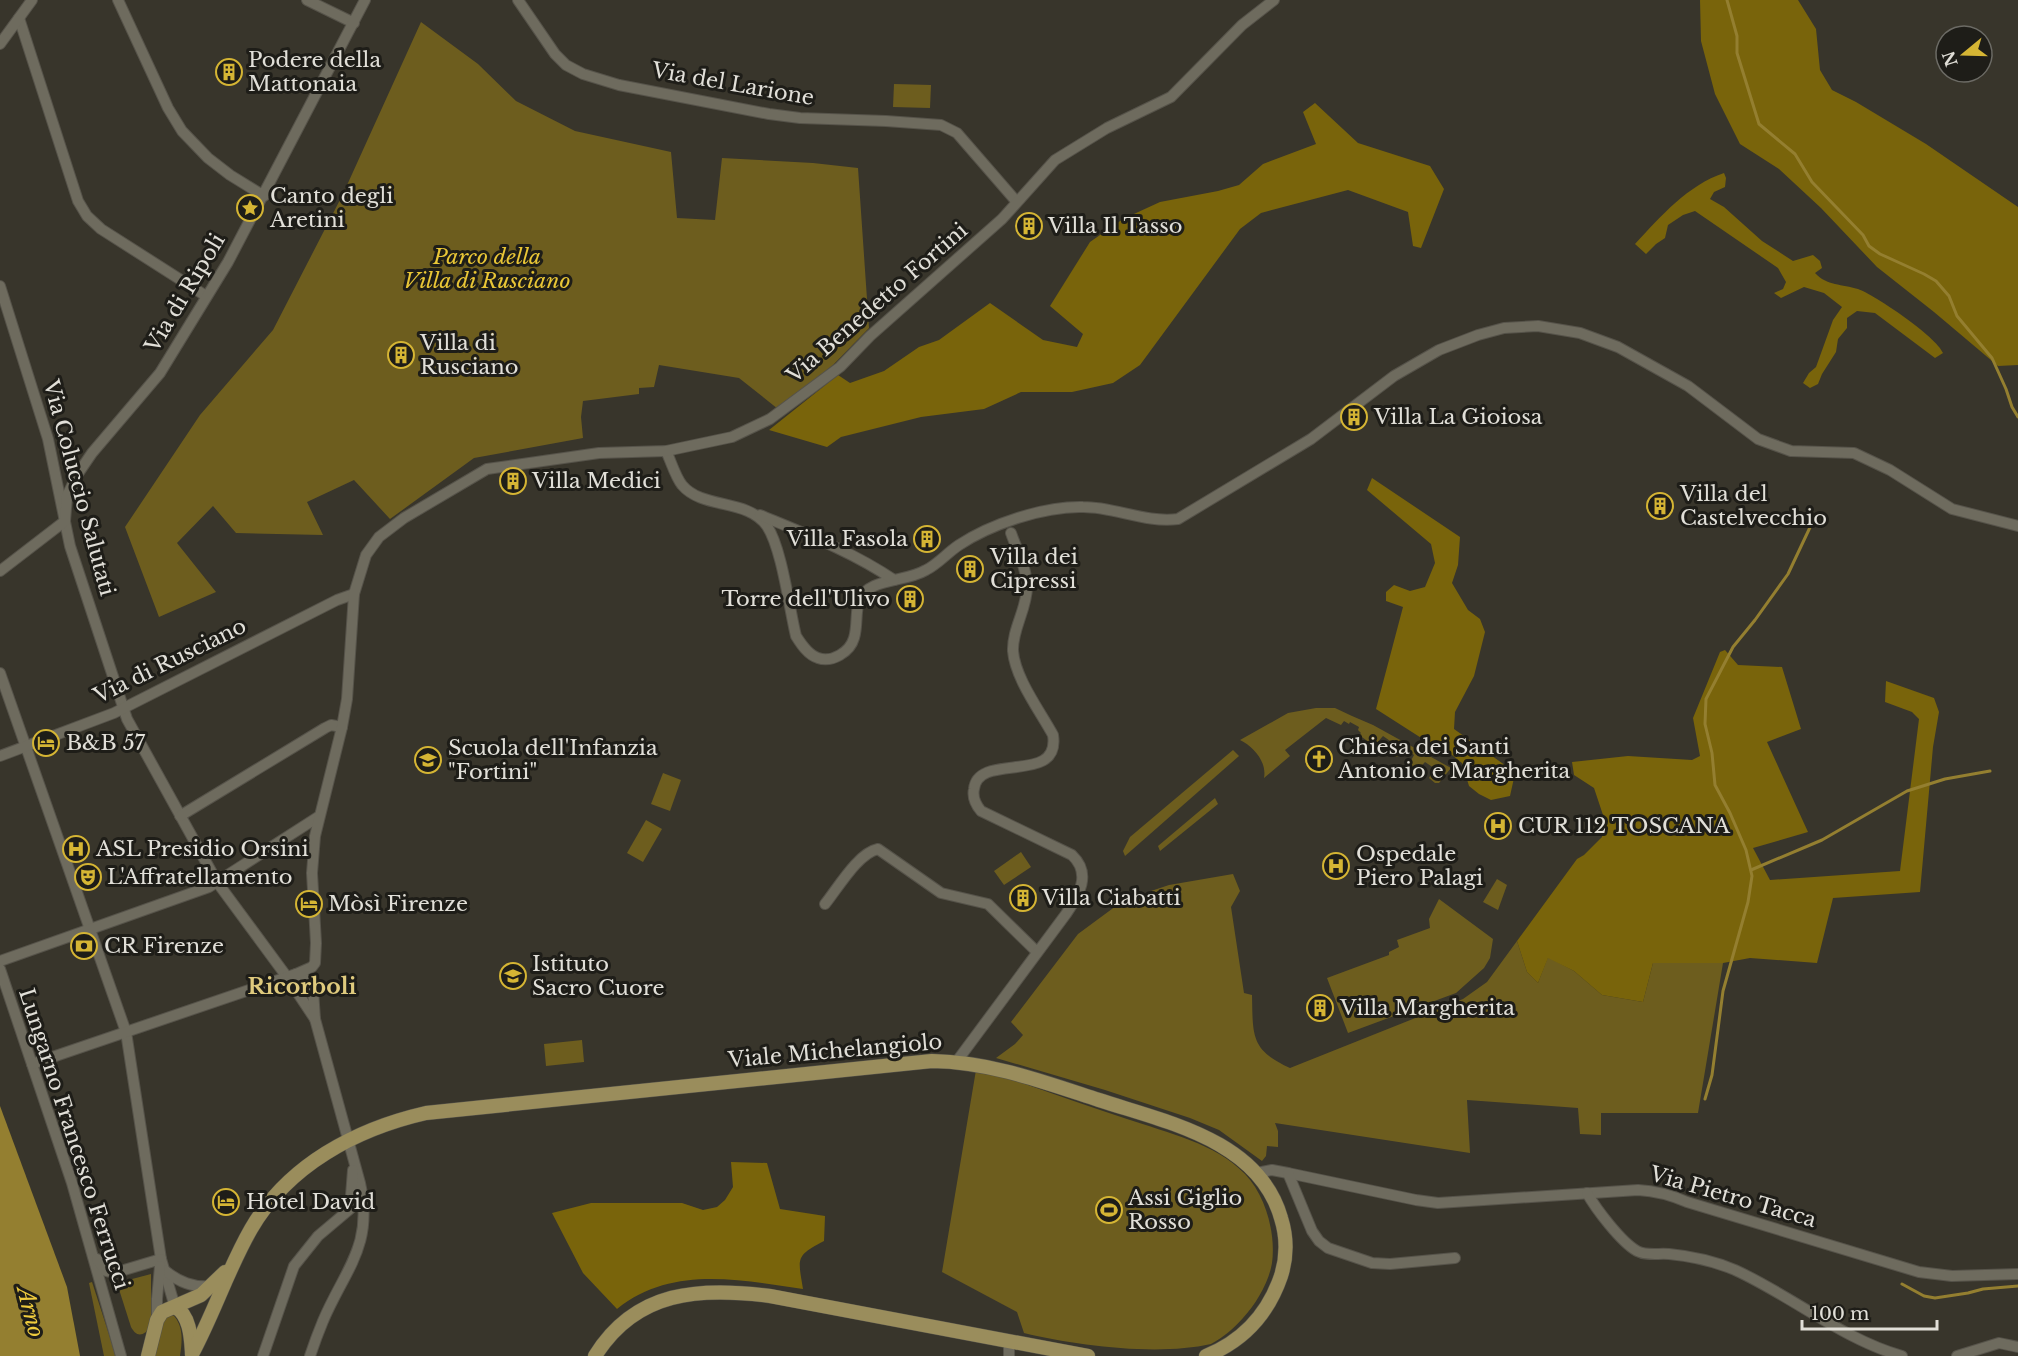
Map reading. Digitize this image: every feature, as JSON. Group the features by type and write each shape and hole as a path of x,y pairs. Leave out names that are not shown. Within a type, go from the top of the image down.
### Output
{"main road":[{"name":"Viale Michelangiolo","path":"233,1264 255,1222 282,1189 311,1163 347,1140 377,1127 426,1113 914,1062 957,1061 1008,1071 1193,1131 1232,1154 1257,1173 1273,1197 1282,1222 1286,1241 1283,1269 1270,1301 1251,1327 1237,1340 1206,1356"},
{"path":"148,1356 157,1320 164,1310 201,1295 233,1264"},
{"path":"192,1355 233,1264"},
{"path":"595,1356 610,1335 640,1309 665,1299 697,1294 770,1296 1009,1349 1088,1356"},
{"path":"175,1307 186,1319 192,1355"}],"street":[{"path":"0,44 32,0"},
{"path":"118,0 168,108 182,131 208,159 230,176 264,196"},
{"path":"308,0 354,23"},
{"name":"Via di Ripoli","path":"65,521 68,496 81,468 155,380 228,262 365,0"},
{"name":"Via del Larione","path":"518,0 555,54 566,65 583,74 619,85 769,114 800,118 941,125 957,133 1016,201"},
{"name":"Via Benedetto Fortini","path":"291,975 312,967 316,961 312,873 314,843 318,817 342,727 350,663 354,594 366,555 379,537 404,518 487,469 599,453 666,452 732,436 770,419 840,367 870,336 1002,219 1055,160 1107,128 1171,97 1242,25 1274,0"},
{"path":"19,18 79,204 84,212 101,229 206,296"},
{"name":"Via Coluccio Salutati","path":"0,286 48,439 70,546 123,709 216,882 291,975"},
{"path":"752,512 766,524 776,541 796,636 805,649 818,658 834,659 847,651 854,638 856,609 861,597 874,586 926,571 958,546 988,528 1059,509 1084,507 1161,521 1178,519 1311,439 1394,376 1439,350 1479,334 1504,328 1538,326 1580,333 1635,356 1688,386 1758,439 1791,451 1854,453 1890,470 1952,509 2018,526"},
{"path":"666,452 681,484 692,493 752,512 818,538 880,570 894,580"},
{"path":"0,571 65,521"},
{"path":"957,1061 1080,894 1083,885 1081,867 1077,860 1064,849 981,811 974,797 975,782 982,774 1037,764 1048,755 1054,743 1053,735 1019,673 1014,658 1014,638 1027,587 1026,576 1011,533"},
{"name":"Via di Rusciano","path":"0,756 123,709 307,615 354,594"},
{"path":"0,673 126,1032 163,1265 175,1307"},
{"path":"180,816 325,728 331,725 342,727"},
{"path":"0,961 216,882 318,817"},
{"path":"825,904 862,857 871,850 878,849 941,894 988,904 1037,952"},
{"name":"Lungarno Francesco Ferrucci","path":"0,969 72,1183 121,1356"},
{"path":"291,975 315,1019 327,1056 361,1188 363,1206 360,1242 353,1263 323,1321 310,1356"},
{"path":"32,1064 291,975 306,979 312,988 315,1019"},
{"path":"263,1356 294,1266 318,1236 350,1209 354,1163"},
{"name":"Via Pietro Tacca","path":"1257,1173 1272,1170 1438,1203 1638,1190 1673,1196 1919,1272 1952,1275 2018,1274"},
{"path":"1288,1173 1312,1232 1328,1248 1372,1263 1390,1264 1455,1258"},
{"path":"1587,1193 1595,1207 1619,1235 1637,1251 1686,1257 1734,1270 1847,1332 1902,1356"},
{"path":"93,1254 106,1270 112,1273 163,1265"},
{"path":"163,1265 178,1280 191,1285 212,1286"},
{"path":"157,1320 157,1299 163,1265"},
{"path":"1956,1356 1999,1343 2018,1347"}],"green space":[{"name":"Parco della Villa di Rusciano","path":"421,22 478,64 516,101 575,131 671,152 677,218 715,220 722,158 858,168 869,328 833,365 778,409 739,378 659,365 654,387 639,388 639,394 583,401 581,417 583,438 474,458 390,519 354,480 307,502 323,535 236,533 213,506 177,543 216,592 159,617 125,527 200,415 273,330 343,194"},
{"path":"894,84 931,85 930,108 893,107"},
{"path":"1316,708 1335,708 1373,725 1451,768 1439,783 1435,783 1429,778 1434,768 1425,762 1418,770 1408,766 1414,755 1403,747 1397,757 1393,757 1388,753 1393,743 1383,736 1373,745 1359,735 1361,733 1358,730 1359,727 1344,721 1341,725 1326,718 1285,750 1290,756 1264,778 1263,766 1258,756 1240,740 1288,713"},
{"path":"1233,750 1239,756 1125,856 1123,851 1130,837"},
{"path":"663,773 681,780 670,811 651,804"},
{"path":"1215,798 1218,804 1160,851 1158,846"},
{"path":"646,820 662,829 643,862 627,853"},
{"path":"1021,852 1031,867 1004,885 994,871"},
{"path":"1233,874 1240,891 1231,907 1244,993 1252,995 1256,1040 1267,1055 1290,1068 1463,999 1487,982 1517,941 1527,972 1538,983 1548,957 1574,971 1602,995 1643,1002 1653,963 1723,963 1698,1113 1601,1113 1601,1135 1580,1134 1578,1108 1467,1100 1470,1153 1275,1123 1278,1131 1278,1147 1267,1146 1266,1156 1262,1161 1219,1130 1190,1118 996,1058 1023,1035 1011,1022 1078,934 1120,903 1122,906 1137,901 1151,891 1169,885"},
{"path":"1497,879 1507,885 1498,910 1483,902"},
{"path":"1439,899 1493,939 1490,958 1484,968 1456,993 1348,1033 1327,978 1389,955 1389,952 1399,947 1397,940 1430,928 1429,919"},
{"path":"582,1040 584,1062 546,1066 544,1044"},
{"name":"Assi Giglio Rosso","path":"976,1070 1003,1076 1190,1140 1220,1154 1245,1174 1264,1204 1271,1228 1273,1252 1265,1285 1253,1306 1239,1322 1211,1344 1190,1348 1118,1348 1068,1342 1024,1333 1017,1312 942,1272"},
{"path":"151,1274 151,1324 144,1334 139,1334 131,1327 117,1283"},
{"path":"92,1282 116,1356 104,1356 89,1283"},
{"path":"173,1315 181,1329 180,1356 154,1356 162,1323 166,1317"}],"shaded area":[{"path":"1700,0 1798,0 1816,29 1820,70 1832,90 1926,144 2018,207 2018,365 1998,366 1877,267 1821,208 1779,169 1740,144 1715,94 1701,41"},
{"path":"1315,103 1358,143 1430,166 1444,189 1421,248 1413,246 1408,212 1348,190 1261,213 1240,229 1140,365 1113,383 1072,392 1021,392 984,409 921,417 841,437 827,447 769,430 838,375 850,383 884,371 919,347 939,340 990,303 1043,340 1077,347 1083,334 1050,306 1090,242 1123,219 1160,202 1239,185 1263,164 1316,144 1303,112"},
{"path":"1724,173 1725,187 1714,192 1710,199 1724,207 1762,241 1793,261 1813,255 1820,261 1822,268 1815,273 1820,277 1858,289 1878,299 1918,327 1943,353 1935,358 1875,313 1857,311 1847,318 1847,328 1838,339 1836,352 1818,384 1810,388 1803,383 1816,367 1833,320 1842,307 1824,293 1804,287 1781,298 1774,293 1783,289 1786,282 1778,268 1695,211 1683,215 1668,225 1665,238 1646,254 1635,244 1665,212 1687,193"},
{"path":"1372,478 1460,537 1458,565 1452,583 1468,610 1480,619 1485,632 1474,676 1455,712 1454,729 1509,768 1514,778 1510,796 1491,800 1479,794 1469,786 1462,763 1447,751 1426,741 1376,709 1403,607 1386,601 1386,592 1394,585 1410,591 1425,587 1435,563 1431,544 1367,490"},
{"path":"1725,650 1738,665 1782,667 1801,729 1767,742 1808,832 1753,848 1770,880 1900,871 1919,719 1912,712 1885,702 1886,681 1934,698 1939,712 1933,747 1920,892 1833,898 1817,963 1750,958 1723,963 1653,963 1643,1002 1602,995 1574,971 1548,958 1538,983 1527,972 1517,941 1577,859 1602,837 1603,815 1594,788 1574,775 1572,762 1628,756 1692,760 1700,756 1693,718 1720,652"},
{"path":"731,1162 767,1163 780,1209 825,1216 824,1241 808,1250 801,1259 803,1289 731,1280 683,1281 660,1286 638,1295 617,1309 583,1273 552,1213 591,1203 682,1203 703,1210 717,1207 725,1200 733,1187"}],"water":[{"name":"Arno","path":"0,1106 67,1287 80,1356 0,1356"}],"waterway":[{"path":"1727,0 1737,36 1737,53 1759,124 1795,154 1812,182 1863,235 1869,246 1880,254 1936,281 1949,296 1957,316 1992,358 2018,417"},
{"path":"1705,1099 1712,1075 1723,991 1748,902 1752,876 1746,850 1715,785 1712,753 1705,724 1706,699 1733,647 1788,574 1813,521"},
{"path":"1751,870 1822,840 1907,791 1945,779 1990,771"},
{"path":"1902,1284 1924,1296 1935,1298 1983,1289 2018,1286"}],"place":[{"name":"Podere della Mattonaia","path":"229,72"},
{"name":"Canto degli Aretini","path":"250,208"},
{"name":"Villa Il Tasso","path":"1029,226"},
{"name":"Villa di Rusciano","path":"401,355"},
{"name":"Villa La Gioiosa","path":"1354,417"},
{"name":"Villa Medici","path":"513,481"},
{"name":"Villa del Castelvecchio","path":"1660,506"},
{"name":"Villa Fasola","path":"927,539"},
{"name":"Villa dei Cipressi","path":"970,569"},
{"name":"Torre dell'Ulivo","path":"910,599"},
{"name":"B&B 57","path":"46,743"},
{"name":"Chiesa dei Santi Antonio e Margherita","path":"1319,759"},
{"name":"Scuola dell'Infanzia \"Fortini\"","path":"428,760"},
{"name":"CUR 112 TOSCANA","path":"1498,826"},
{"name":"ASL Presidio Orsini","path":"76,849"},
{"name":"Ospedale Piero Palagi","path":"1336,866"},
{"name":"L'Affratellamento","path":"88,877"},
{"name":"Villa Ciabatti","path":"1023,898"},
{"name":"Mòsì Firenze","path":"309,904"},
{"name":"CR Firenze","path":"84,946"},
{"name":"Istituto Sacro Cuore","path":"513,976"},
{"name":"Villa Margherita","path":"1320,1008"},
{"name":"Hotel David","path":"226,1202"},
{"name":"Assi Giglio Rosso","path":"1109,1210"}],"district":[{"name":"Ricorboli","path":"302,986"}]}
